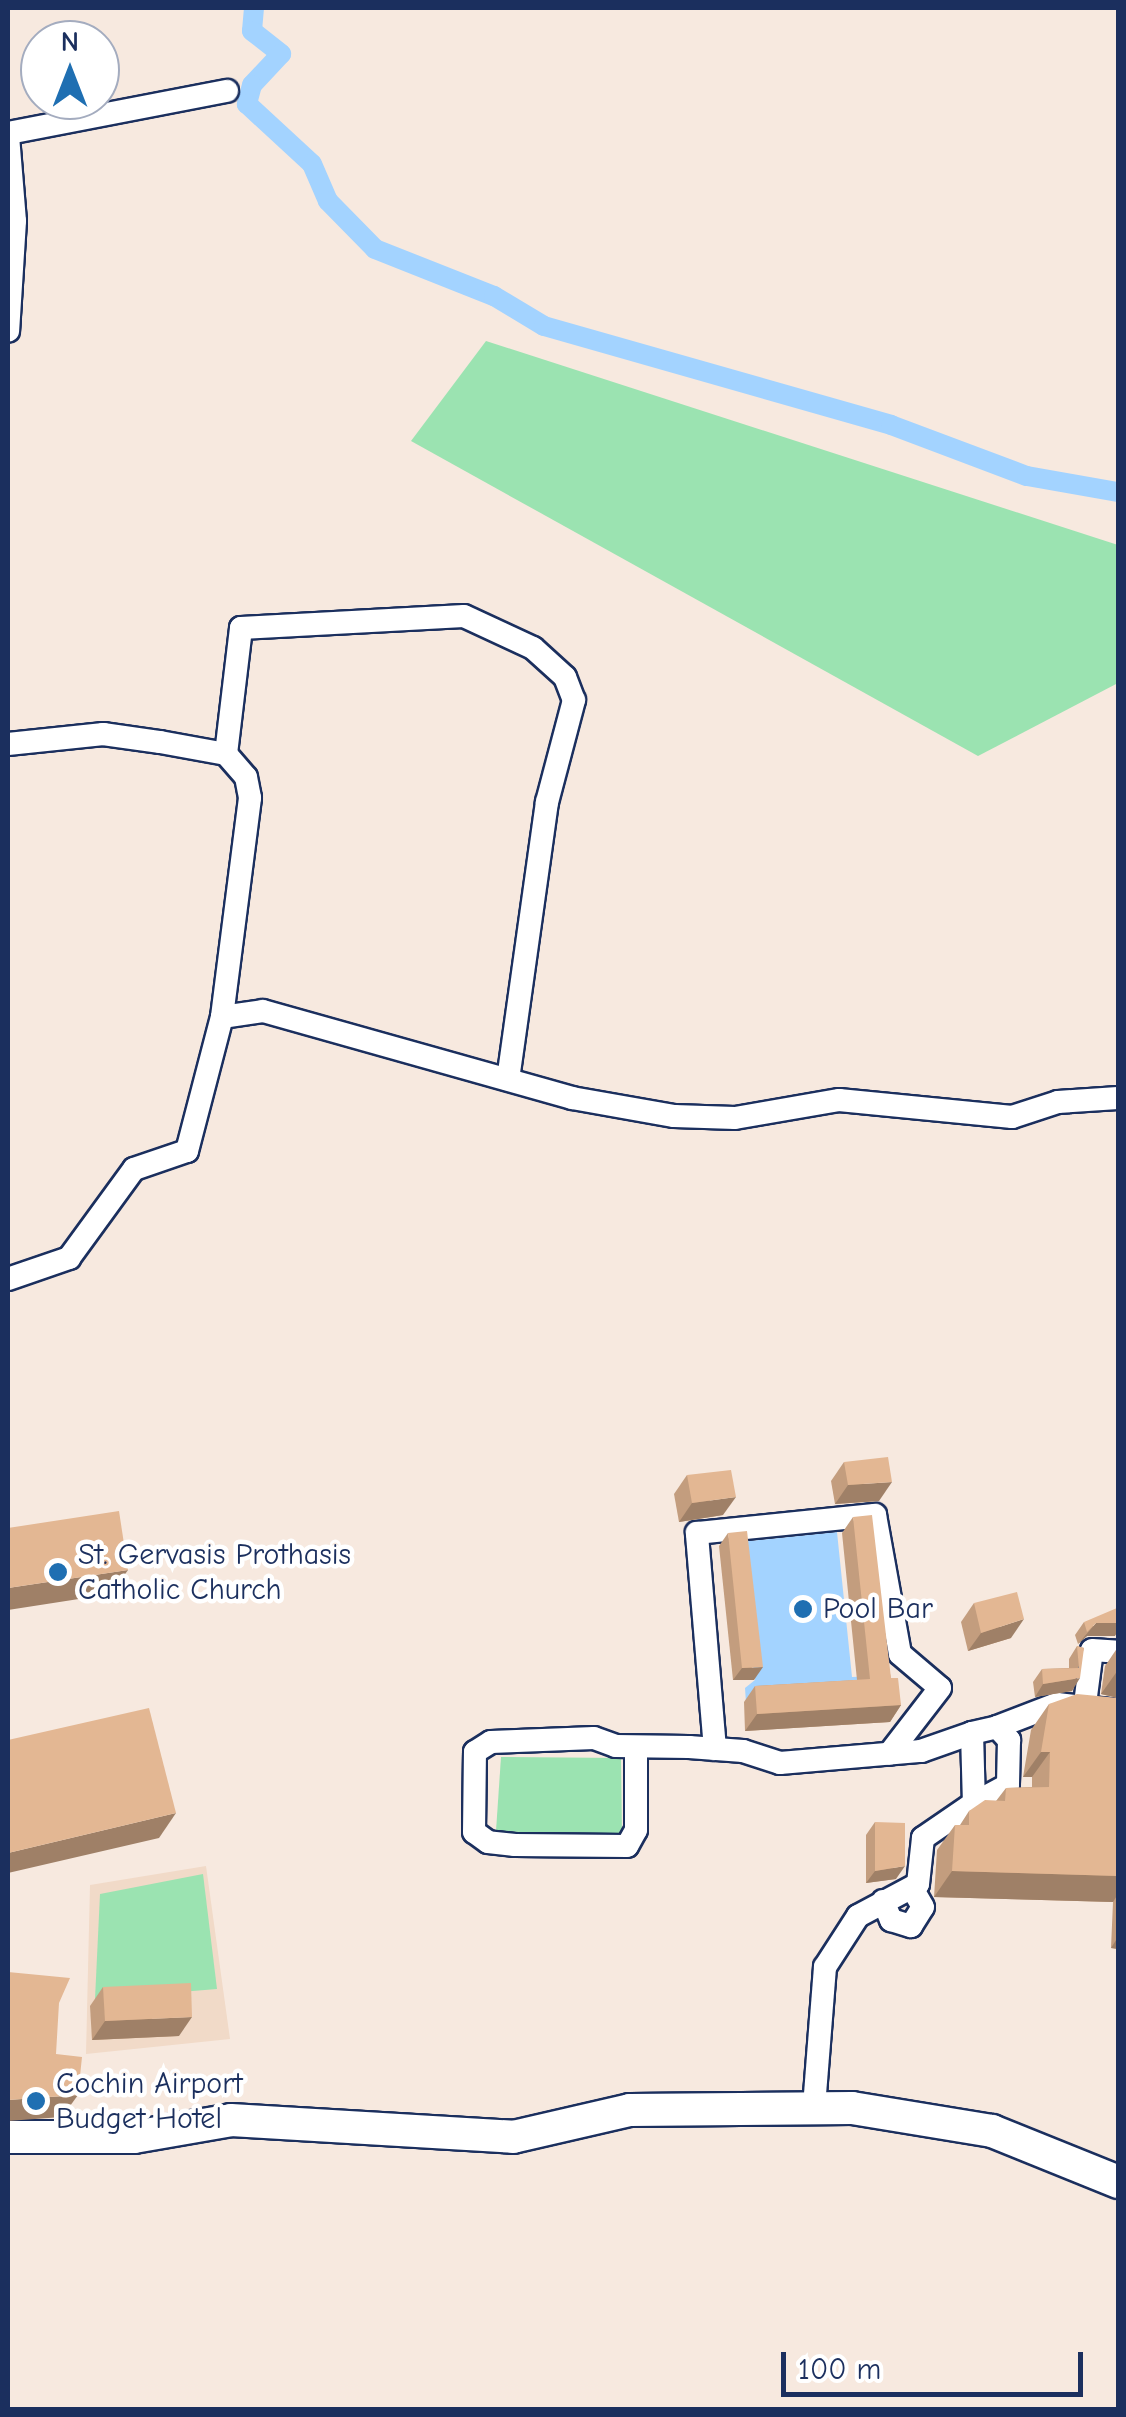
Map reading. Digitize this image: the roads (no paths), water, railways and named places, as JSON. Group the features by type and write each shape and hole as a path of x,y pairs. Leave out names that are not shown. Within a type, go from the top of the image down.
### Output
{"main road":[{"path":"8,2137 134,2137 231,2120 513,2137 630,2110 814,2108 896,2113 992,2132 1118,2182"}],"street":[{"path":"8,331 15,221 8,135 227,91"},
{"path":"226,754 240,628 464,616 533,648 565,677 574,700 547,802 508,1080"},
{"path":"8,744 102,734 226,754 246,777 250,798 222,1017 188,1151 134,1169 69,1258 8,1278"},
{"path":"222,1017 263,1011 508,1080 674,1116 735,1118 812,1100 1012,1117 1058,1102 1118,1098"},
{"path":"715,1749 696,1533 875,1515 900,1654 940,1688 889,1754"},
{"path":"1085,1704 1092,1650 1118,1652"},
{"path":"636,1747 636,1830 628,1846 502,1844 474,1832 475,1752 482,1746 556,1738 636,1747 743,1751 770,1763 889,1754 997,1727 1034,1709 1085,1704 1118,1710"},
{"path":"883,1901 892,1920 910,1926 923,1908 913,1890 924,1838 1008,1785 1009,1740 997,1727"},
{"path":"972,1733 974,1803"},
{"path":"814,2108 825,1968 858,1916 898,1890 913,1890"}],"water":[{"path":"837,1532 852,1677 878,1676 879,1689 746,1703 745,1688 755,1680 740,1542"}],"waterway":[{"path":"254,8 252,31 281,54 252,85 247,104 312,164 328,201 375,249 494,296 544,326 891,425 1027,476 1118,492"}],"place":[{"name":"St. Gervasis Prothasis Catholic Church","path":"58,1572"},
{"name":"Pool Bar","path":"803,1609"},
{"name":"Cochin Airport Budget Hotel","path":"36,2101"}]}
